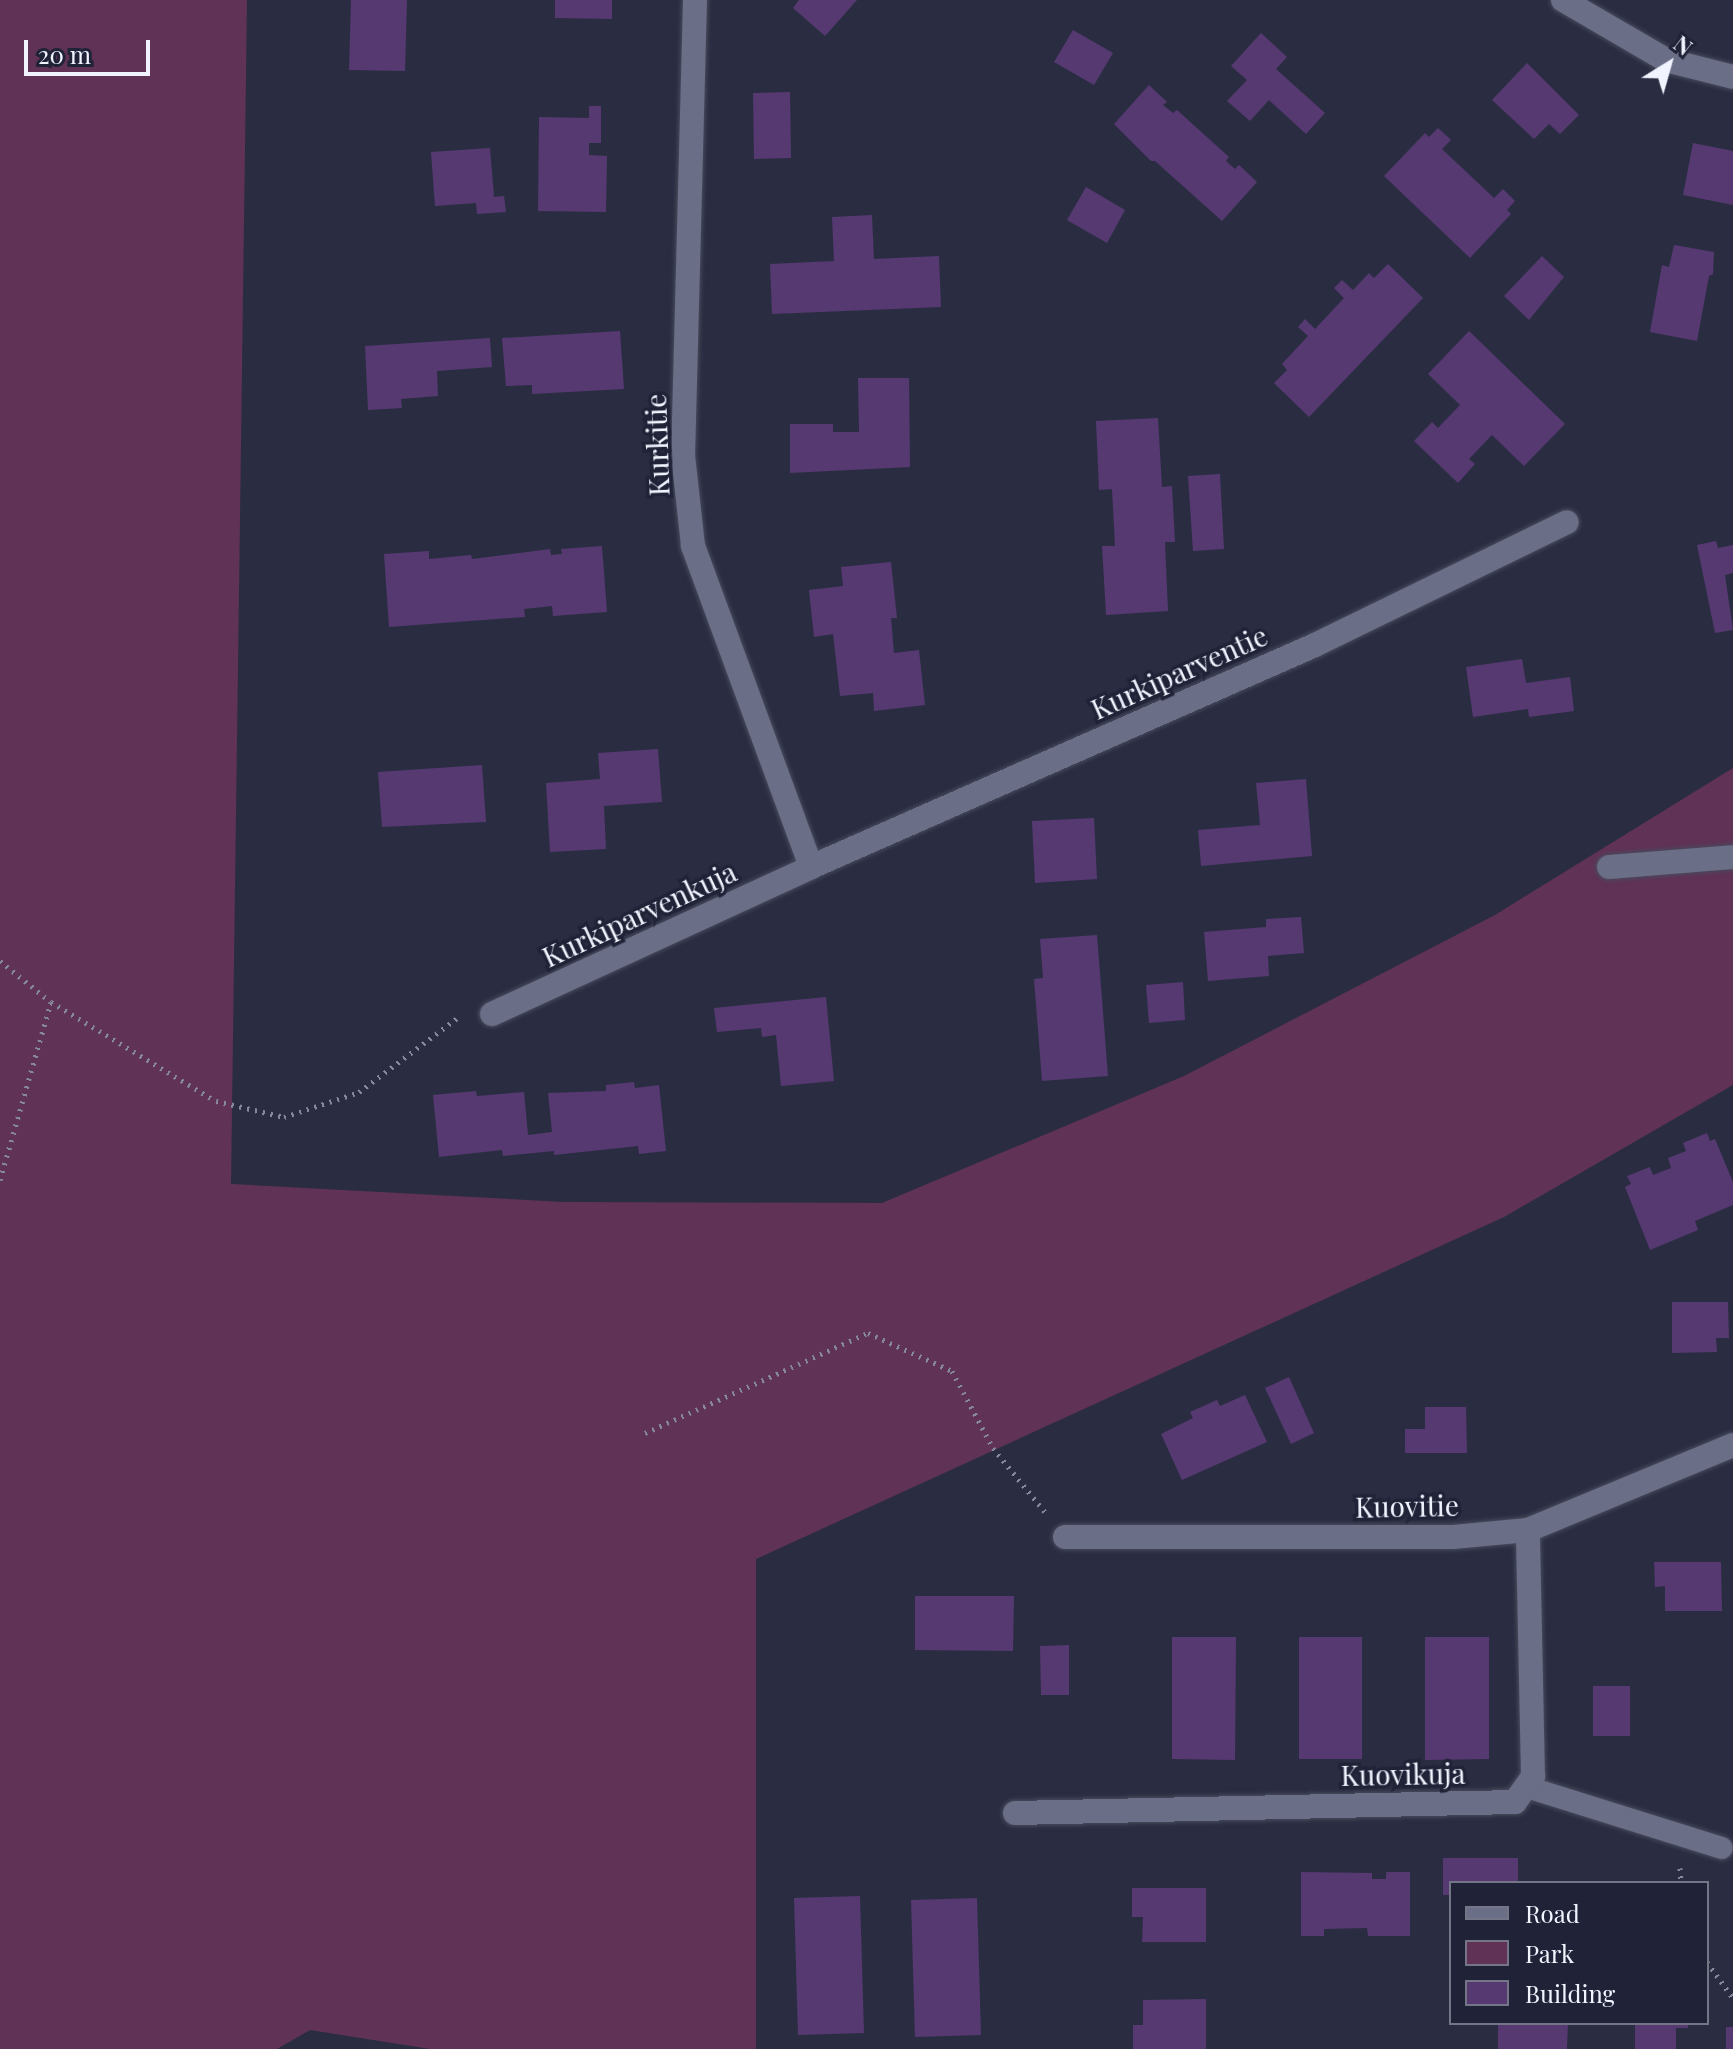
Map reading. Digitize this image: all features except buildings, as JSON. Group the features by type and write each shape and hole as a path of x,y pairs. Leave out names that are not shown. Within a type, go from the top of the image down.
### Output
{"street":[{"name":"Kurkitie","path":"695,0 683,455 693,546 811,867"},
{"path":"1563,0 1666,60 1733,77"},
{"name":"Kurkiparventie","path":"811,867 1315,645 1567,522"},
{"path":"1609,867 1733,857"},
{"name":"Kurkiparvenkuja","path":"492,1014 811,867"},
{"name":"Kuovitie","path":"1065,1537 1453,1537 1528,1530 1733,1445"},
{"path":"1527,1787 1533,1776 1528,1530"},
{"name":"Kuovikuja","path":"1015,1813 1515,1802 1527,1787"}],"lane":[{"path":"1527,1787 1722,1848"}],"path":[{"path":"0,961 51,1002 216,1101 284,1117 359,1092 465,1013 492,1014"},
{"path":"0,1180 51,1002"},
{"path":"645,1433 868,1333 952,1371 993,1448 1065,1537"},
{"path":"1709,1965 1733,1998"}],"green space":[{"path":"0,0 247,0 231,1184 564,1202 882,1203 1184,1076 1495,915 1733,768 1733,1085 1504,1217 756,1559 756,2049 430,2049 310,2030 277,2049 0,2049"}]}
